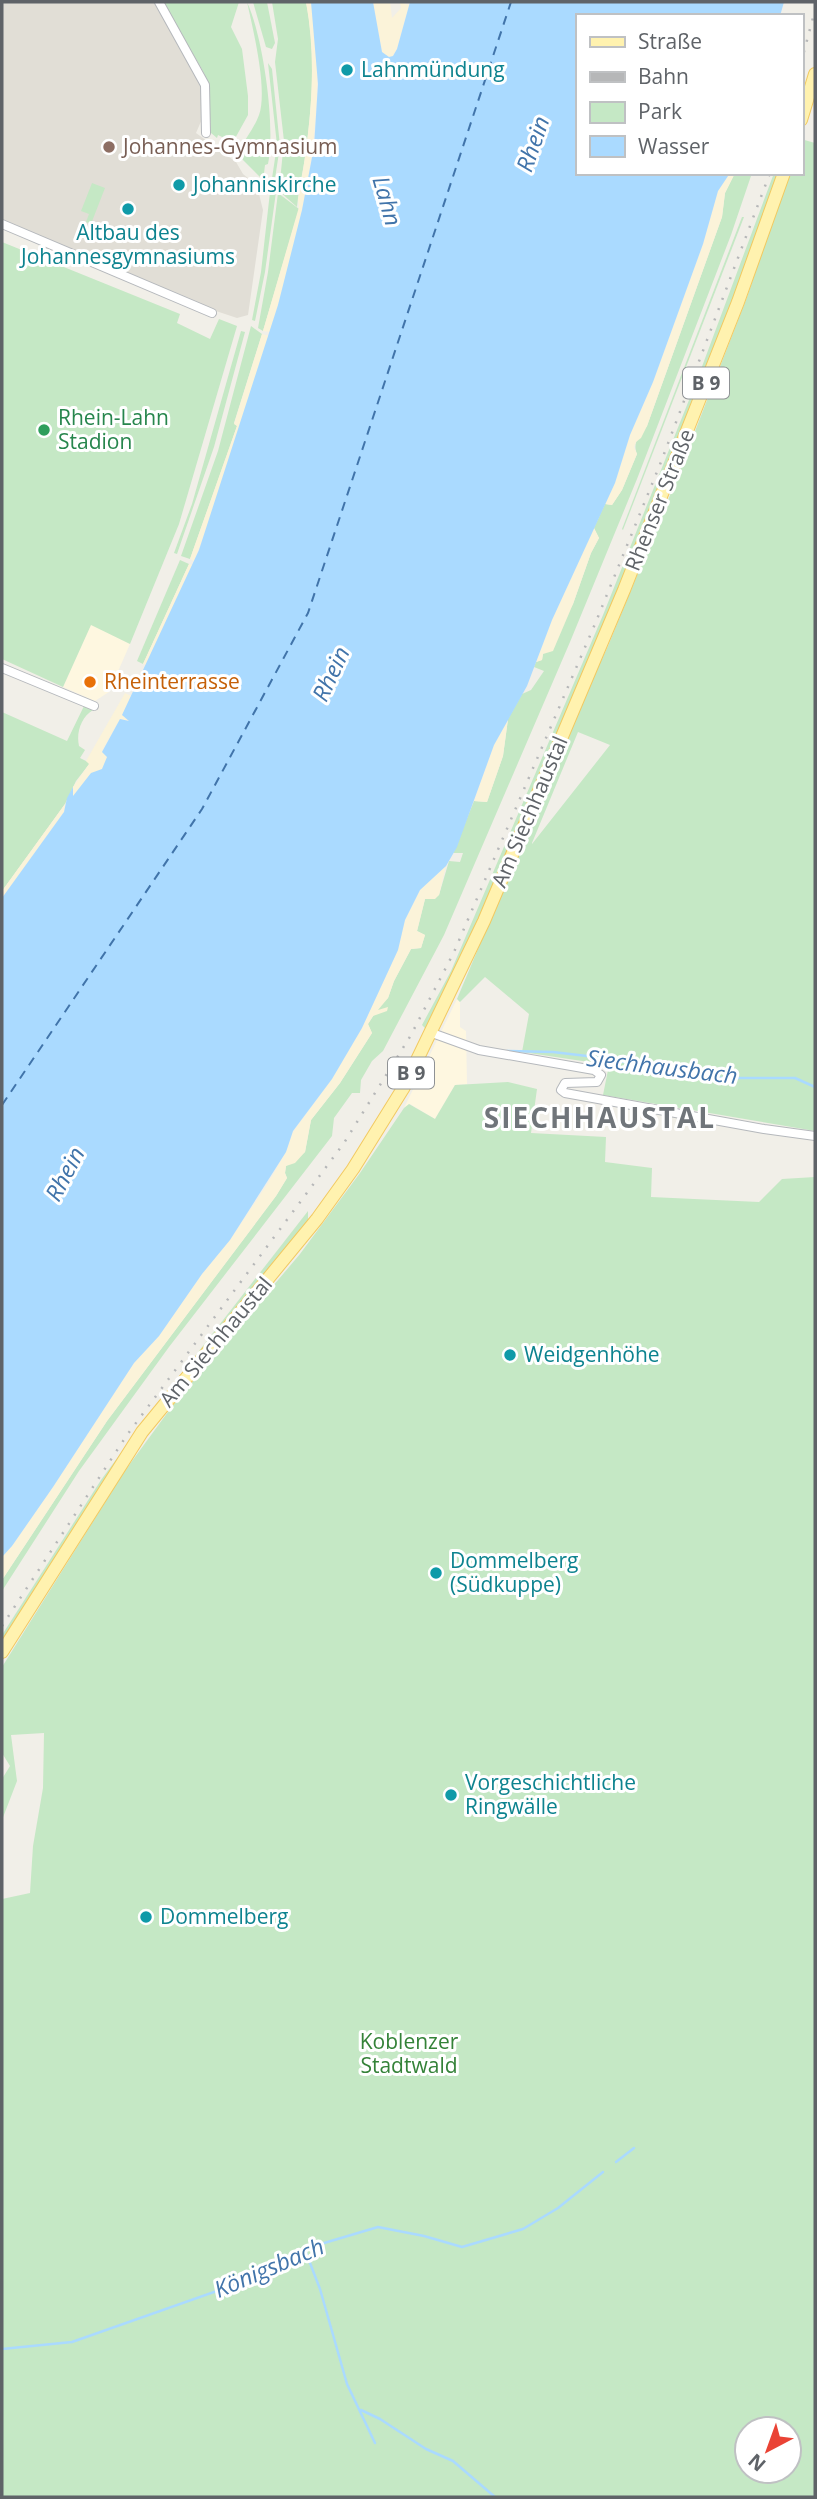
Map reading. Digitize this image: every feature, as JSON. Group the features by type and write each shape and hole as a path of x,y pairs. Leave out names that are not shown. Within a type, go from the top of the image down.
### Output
{"main road":[{"path":"803,113 815,74"},
{"name":"Rhenser Straße","path":"624,590 738,302 782,175"},
{"name":"Am Siechhaustal","path":"2,1652 142,1432 317,1219 387,1116 432,1033 484,921 624,590"}],"street":[{"path":"159,2 205,85 206,133"},
{"path":"2,224 212,313"},
{"path":"2,668 94,706"},
{"path":"432,1033 479,1050 594,1070 601,1075 597,1082 565,1083 561,1090 565,1093 815,1136"}],"shaded area":[{"name":"Johannes-Gymnasium","path":"2,2 154,2 199,81 203,100 202,119 196,133 236,162 243,174 254,183 259,194 263,210 248,315 237,318 213,310 2,220"},
{"path":"91,624 130,644 109,692 95,701 63,687"},
{"path":"457,999 460,1002 460,1027 466,1031 467,1084 455,1085 435,1119 410,1104 404,1108"}],"green space":[{"path":"163,2 239,2 231,27 242,49 248,115 233,142 226,142 226,139 218,135 217,138 211,133 208,84 204,73"},
{"path":"247,2 263,58 269,105 268,164 260,177 236,153 259,115 262,91 259,59"},
{"path":"253,2 267,2 275,43 272,49 266,47"},
{"path":"272,2 306,2 309,19 312,54 311,107 297,207 279,191 284,141 275,62 278,39"},
{"path":"268,63 272,69 280,146 274,185 271,185 277,145"},
{"path":"803,140 815,143 815,1131 603,1095 609,1065 522,1052 529,1014 485,977 460,1002 457,999 577,713 608,646 747,297 788,175 803,175","holes":["578,732 610,745 532,844"]},
{"path":"734,175 751,175 637,479 444,935 383,1051 372,1061 361,1080 360,1093 352,1093 334,1118 332,1136 169,1347 79,1471 2,1591 2,1580 107,1421 276,1196 287,1178 286,1166 305,1152 311,1120 340,1083 372,1033 368,1024 388,998 411,949 421,948 425,935 417,931 425,899 439,895 449,861 460,862 463,853 453,853 474,801 487,802 503,756 508,719 522,694 531,690 544,671 534,667 536,662 542,660 573,604 599,538 594,528 605,504 612,505 622,490 637,454 636,442 647,426 722,217 725,193"},
{"path":"773,175 779,175 668,467 514,837 427,1030 422,1025 451,971 603,615 697,380"},
{"path":"92,183 105,188 91,224 86,222 89,214 81,211"},
{"path":"270,192 276,192 255,321 252,320 261,272"},
{"path":"278,193 299,209 263,331 258,328"},
{"path":"744,217 623,530 622,529"},
{"path":"2,242 180,314 177,323 210,339 219,319 237,326 179,524 130,644 91,625 63,687 2,659"},
{"path":"251,326 262,334 234,423 237,426 190,559 181,556 218,451"},
{"path":"241,331 245,332 214,447 177,554 174,553 192,504"},
{"path":"180,560 189,564 143,664 137,661"},
{"path":"84,706 93,710 83,721 78,741 79,746 85,750 80,758 90,763 76,781 65,804 2,891 2,712 67,741"},
{"name":"Koblenzer Stadtwald","path":"508,1082 537,1089 531,1133 606,1137 605,1162 652,1168 651,1197 759,1202 782,1179 815,1177 815,2497 2,2497 2,1899 30,1893 33,1846 43,1788 44,1733 11,1735 17,1781 2,1820 2,1779 10,1766 2,1753 2,1667 124,1472 176,1401 300,1254 404,1108 409,1104 435,1119 455,1085"},
{"path":"308,1211 308,1224 167,1392"},
{"path":"132,1438 2,1643 2,1635 101,1480"}],"sand":[{"path":"306,2 311,2 316,44 315,127 310,169 293,251 270,332 263,331 299,207 309,126 312,51"},
{"path":"373,2 390,2 392,18 401,8 400,2 409,5 397,49 392,57 382,52"},
{"path":"729,175 734,175 725,193 722,217 647,426 634,447 637,454 622,490 612,505 605,504 703,244 718,191"},
{"path":"262,334 269,336 194,561 190,559 237,426 234,424"},
{"path":"594,528 599,538 553,651 543,654 542,660 536,662 552,620"},
{"path":"189,564 192,565 146,665 143,664"},
{"path":"125,693 131,696 123,714 129,721 120,719 102,751 108,757 102,769 72,797 73,787 89,764 86,761"},
{"path":"508,719 503,756 487,802 474,801 494,745"},
{"path":"65,804 64,812 2,898 2,891"},
{"path":"446,866 439,895 435,899 425,899 417,931 425,935 421,948 411,949 388,998 378,1010 388,1007 387,1011 373,1016 368,1024 372,1033 340,1083 311,1120 305,1152 295,1163 286,1166 287,1178 276,1196 107,1421 2,1580 2,1557 53,1487 134,1363 159,1336 202,1274 230,1240 268,1183 286,1152 293,1132 332,1079 362,1028 398,950 405,920 420,890"}],"water":[{"path":"311,2 373,2 382,52 389,57 393,56 397,49 410,2 784,2 781,14 576,14 576,175 729,175 718,191 703,244 653,382 630,435 615,483 552,620 527,686 494,745 457,847 446,866 420,890 405,920 398,950 362,1028 332,1079 293,1131 286,1152 230,1240 202,1274 159,1336 134,1363 53,1487 2,1557 2,898 64,812 73,787 73,796 91,773 102,769 107,757 102,752 120,719 129,721 122,715 199,550 278,305 302,210 314,147 318,84"}],"waterway":[{"name":"Siechhausbach","path":"507,1051 587,1056 722,1078 795,1078 815,1087"},
{"name":"Königsbach","path":"616,2162 634,2148"},
{"name":"Königsbach","path":"2,2349 72,2342 268,2273 304,2249 378,2227 462,2247 523,2229 558,2208 603,2172"},
{"path":"305,2250 320,2289 347,2384 375,2443"},
{"path":"361,2410 426,2449 453,2461 495,2497"}],"ferry route":[{"path":"2,1105 202,809 308,613 511,2"}],"railway":[{"path":"803,55 815,10"},
{"path":"2,1626 127,1435 344,1143 411,1035 454,952 595,624 661,462 769,175"}],"place":[{"name":"Lahnmündung","path":"347,70"},
{"name":"Johannes-Gymnasium","path":"109,147"},
{"name":"Johanniskirche","path":"179,185"},
{"name":"Altbau des Johannesgymnasiums","path":"128,209"},
{"name":"Rhein-Lahn Stadion","path":"44,430"},
{"name":"Rheinterrasse","path":"90,682"},
{"name":"Weidgenhöhe","path":"510,1355"},
{"name":"Dommelberg (Südkuppe)","path":"436,1573"},
{"name":"Vorgeschichtliche Ringwälle","path":"451,1795"},
{"name":"Dommelberg","path":"146,1917"}],"district":[{"name":"SIECHHAUSTAL","path":"600,1118"}],"water label":[{"name":"Rhein","path":"533,144"},
{"name":"Lahn","path":"387,201"},
{"name":"Rhein","path":"331,674"},
{"name":"Rhein","path":"65,1174"}]}
